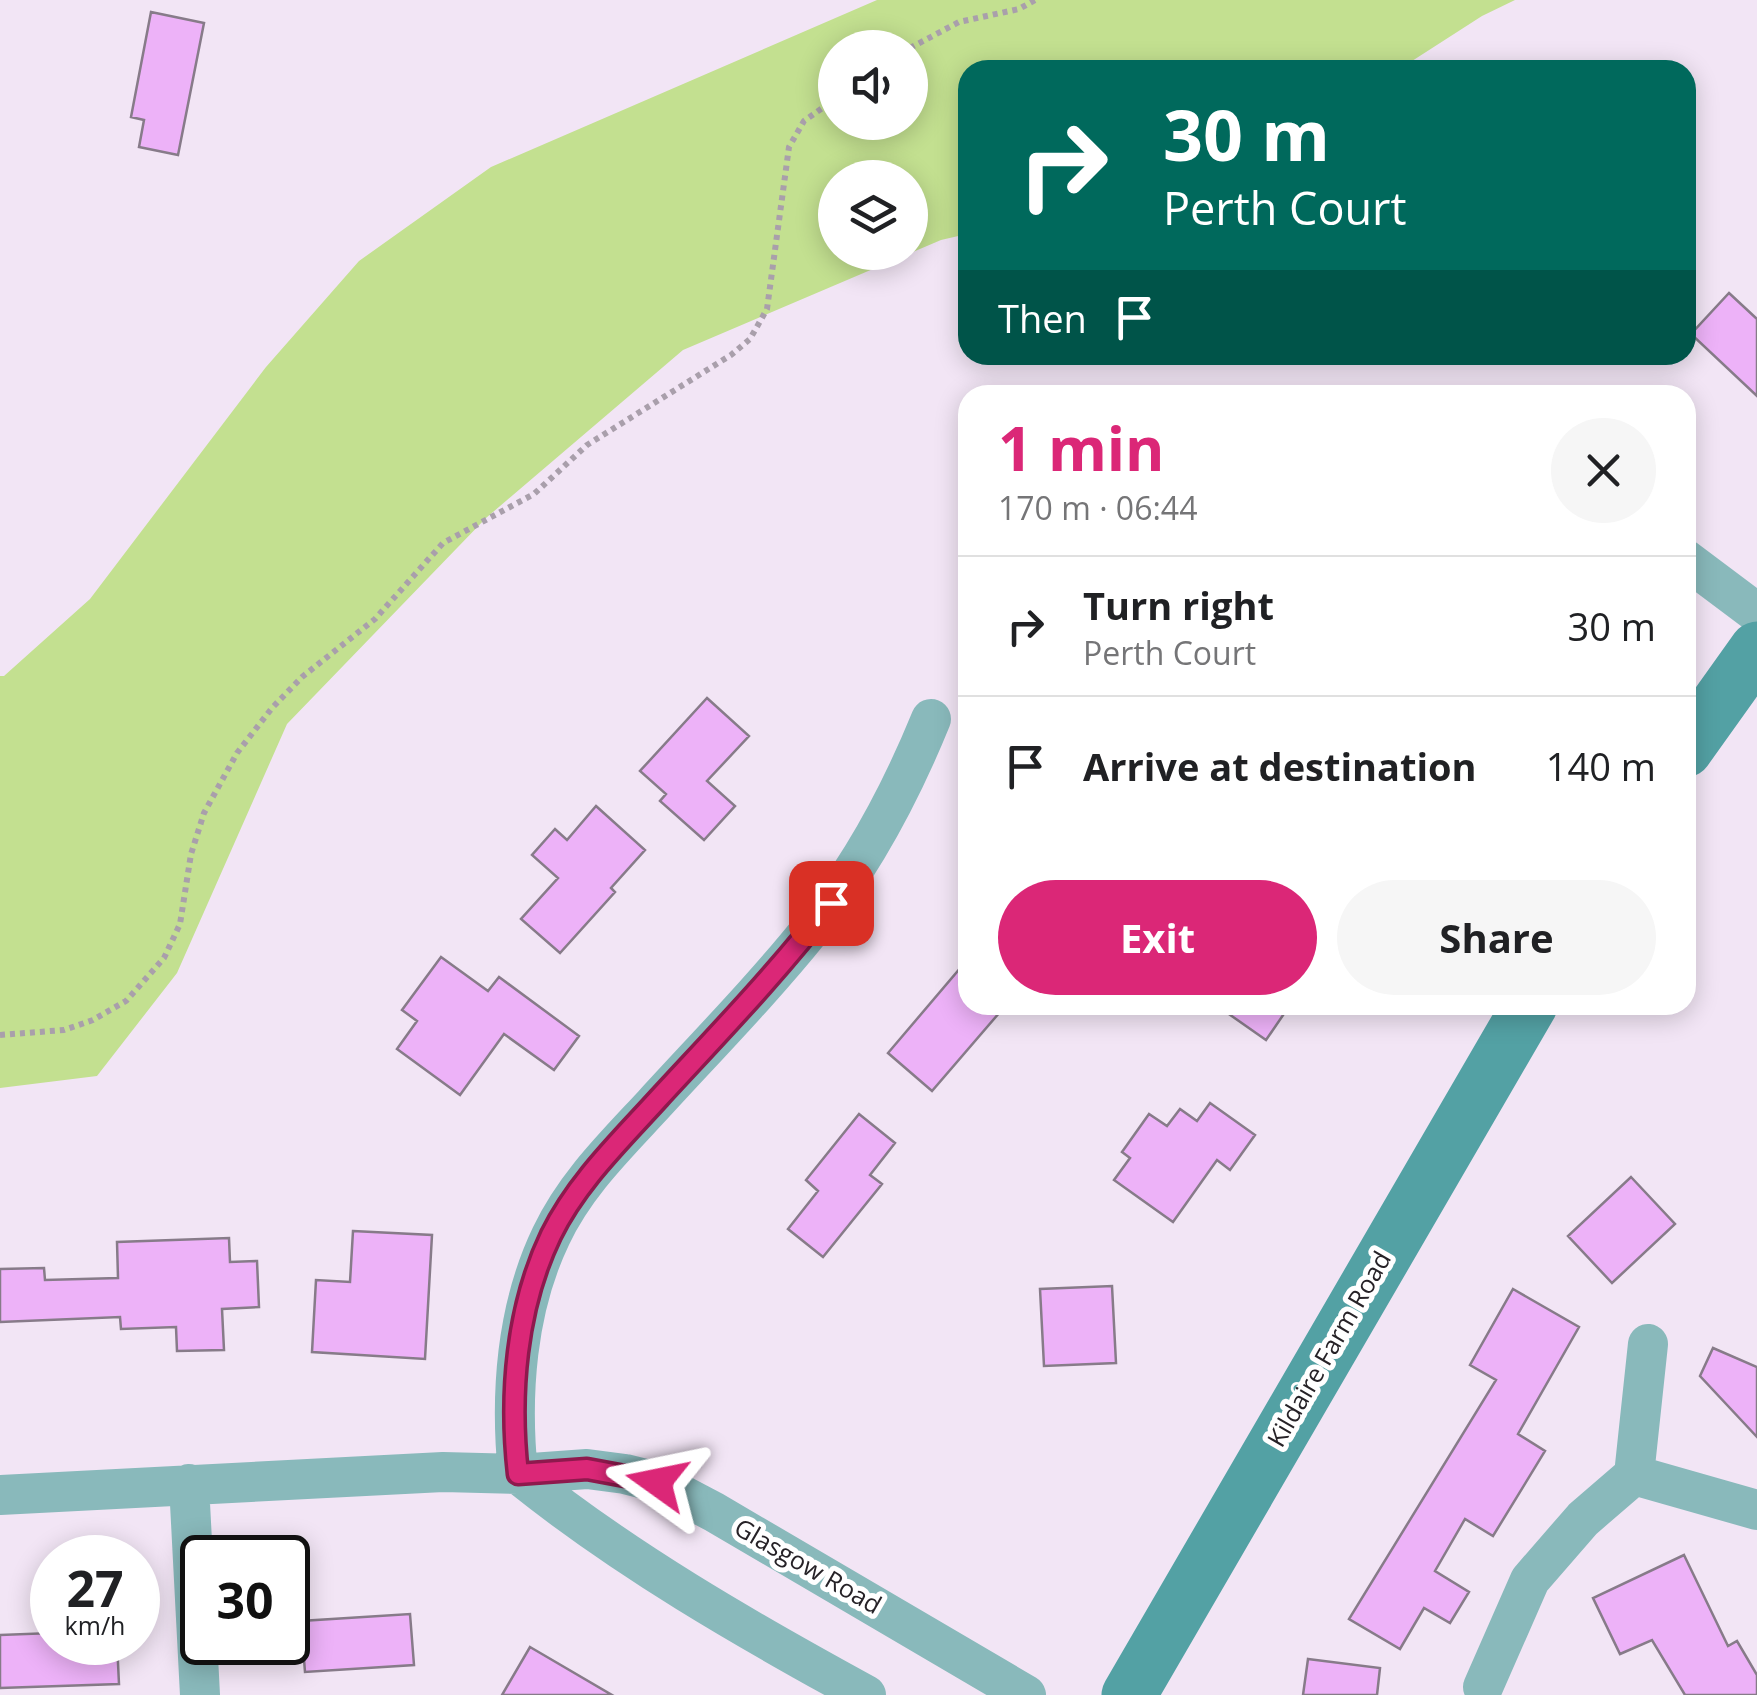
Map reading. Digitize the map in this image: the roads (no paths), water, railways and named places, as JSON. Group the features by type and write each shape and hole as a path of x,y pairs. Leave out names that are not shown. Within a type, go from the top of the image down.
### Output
{"main road":[{"path":"1696,735 1757,649"},
{"name":"Kildaire Farm Road","path":"1130,1695 1524,1015"}],"street":[{"path":"1696,566 1757,613"},
{"path":"866,1695 580,1525 518,1474 515,1391 522,1329 533,1280 551,1235 590,1173 783,961 853,874 902,790 931,719"},
{"path":"1483,1687 1530,1580 1583,1519 1634,1475 1648,1344"},
{"name":"Glasgow Road","path":"0,1495 443,1472 518,1474 587,1469 657,1482 1026,1695"},
{"path":"1634,1475 1757,1510"},
{"path":"190,1484 200,1695"}]}
